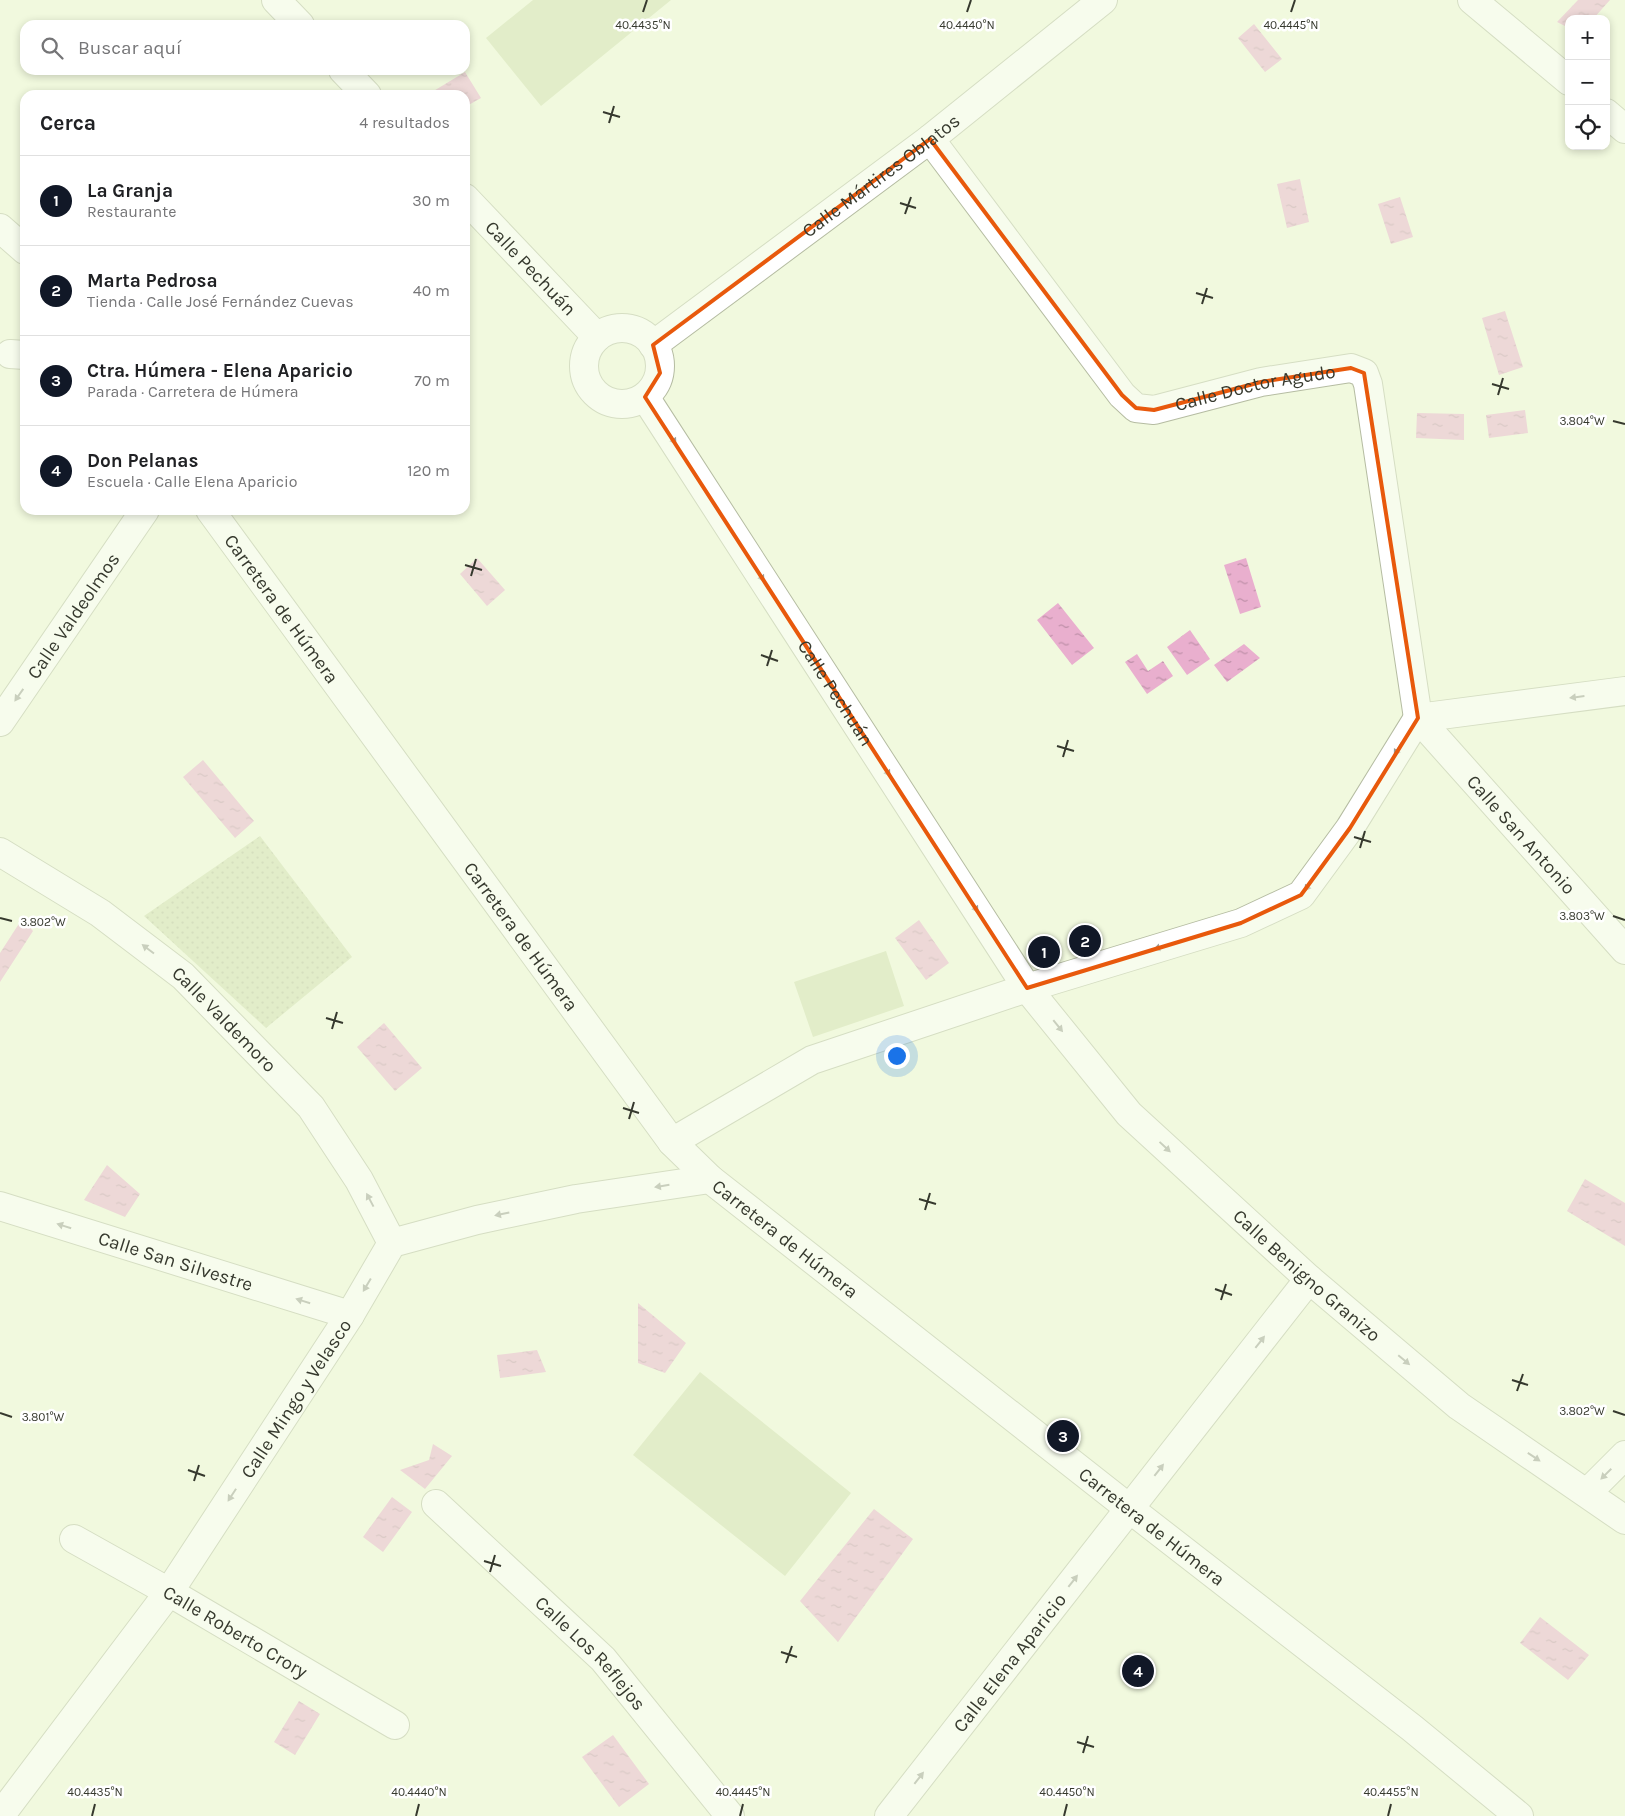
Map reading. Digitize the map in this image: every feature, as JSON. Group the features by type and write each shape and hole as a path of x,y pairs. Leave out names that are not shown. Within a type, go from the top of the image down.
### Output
{"street":[{"path":"276,0 295,20"},
{"name":"Calle Mártires Oblatos","path":"653,345 930,139 1103,0"},
{"path":"1472,0 1565,79"},
{"path":"348,75 362,90"},
{"path":"1610,116 1625,129"},
{"name":"Calle Doctor Agudo","path":"930,139 1122,395 1136,408 1154,410 1261,382 1351,368 1364,373 1368,384 1418,718"},
{"name":"Calle Pechuán","path":"470,203 597,337"},
{"path":"0,228 20,246"},
{"path":"621,328 633,330 644,336 653,345 659,358 660,373 654,386 645,397 629,404 613,404 598,396 587,384 583,367 587,350 597,337 608,331 621,328"},
{"name":"Calle Pechuán","path":"645,397 1027,988"},
{"name":"Calle Valdeolmos","path":"0,722 142,515"},
{"name":"Carretera de Húmera","path":"214,515 672,1142 710,1179 1404,1722 1519,1816"},
{"path":"672,1142 812,1060 1027,988 1241,923 1301,895 1350,828 1418,718 1625,691"},
{"name":"Calle San Antonio","path":"1418,718 1625,950"},
{"name":"Calle Valdemoro","path":"0,852 100,913 183,976 311,1107 359,1180 392,1243"},
{"name":"Calle Benigno Granizo","path":"1027,988 1128,1114 1309,1280 1459,1406 1625,1520"},
{"path":"392,1243 477,1220 576,1199 710,1179"},
{"name":"Calle San Silvestre","path":"0,1206 350,1315"},
{"name":"Calle Mingo y Velasco","path":"5,1813 168,1592 350,1315 392,1243"},
{"name":"Calle Elena Aparicio","path":"890,1816 1309,1280"},
{"path":"1587,1493 1625,1455"},
{"name":"Calle Los Reflejos","path":"436,1504 603,1659 730,1816"},
{"name":"Calle Roberto Crory","path":"74,1539 395,1725"}],"highlighted area":[{"path":"930,139 1122,395 1136,408 1154,410 1261,382 1351,368 1364,373 1418,718 1350,828 1301,895 1241,923 1027,988 645,397 660,373 653,345"}],"green space":[{"path":"533,0 671,0 541,106 486,38"},
{"path":"260,836 352,957 266,1028 144,916"},
{"path":"886,951 904,1006 813,1037 794,982"},
{"path":"700,1372 851,1493 785,1576 633,1455"}],"water":[{"path":"1578,0 1610,0 1597,15 1565,15 1565,26 1557,22"},
{"path":"1254,24 1282,59 1265,72 1238,38"},
{"path":"460,75 467,75 481,98 470,104 470,90 435,90"},
{"path":"1300,179 1309,222 1287,228 1277,184"},
{"path":"1400,197 1413,237 1391,244 1378,204"},
{"path":"1505,311 1523,367 1499,375 1482,318"},
{"path":"1525,410 1528,433 1489,438 1486,415"},
{"path":"1417,413 1464,414 1464,440 1416,438"},
{"path":"477,558 505,590 487,606 460,574"},
{"path":"1246,558 1261,607 1240,614 1224,565"},
{"path":"1058,603 1094,648 1072,665 1037,620"},
{"path":"1190,630 1210,659 1187,675 1167,647"},
{"path":"1244,644 1260,658 1227,682 1214,665"},
{"path":"1137,654 1148,671 1163,661 1173,676 1147,694 1125,662"},
{"path":"203,760 254,821 235,838 183,777"},
{"path":"22,919 33,931 0,982 0,953"},
{"path":"919,920 949,963 926,980 895,938"},
{"path":"384,1023 422,1068 395,1091 357,1047"},
{"path":"107,1165 140,1194 125,1217 84,1200"},
{"path":"1585,1179 1625,1203 1625,1246 1567,1211"},
{"path":"638,1303 686,1343 665,1373 638,1363"},
{"path":"537,1350 546,1372 500,1378 497,1355"},
{"path":"433,1444 452,1456 425,1489 400,1470 429,1460"},
{"path":"392,1497 412,1512 383,1552 363,1537"},
{"path":"874,1509 913,1539 838,1642 800,1601"},
{"path":"1540,1617 1589,1655 1568,1680 1520,1643"},
{"path":"299,1701 320,1714 295,1755 274,1742"},
{"path":"613,1735 649,1784 619,1807 582,1757"}],"place":[{"name":"Marta Pedrosa","path":"1085,941"},
{"name":"La Granja","path":"1044,952"},
{"name":"Ctra. Húmera - Elena Aparicio","path":"1063,1436"},
{"name":"Don Pelanas","path":"1138,1671"}]}
